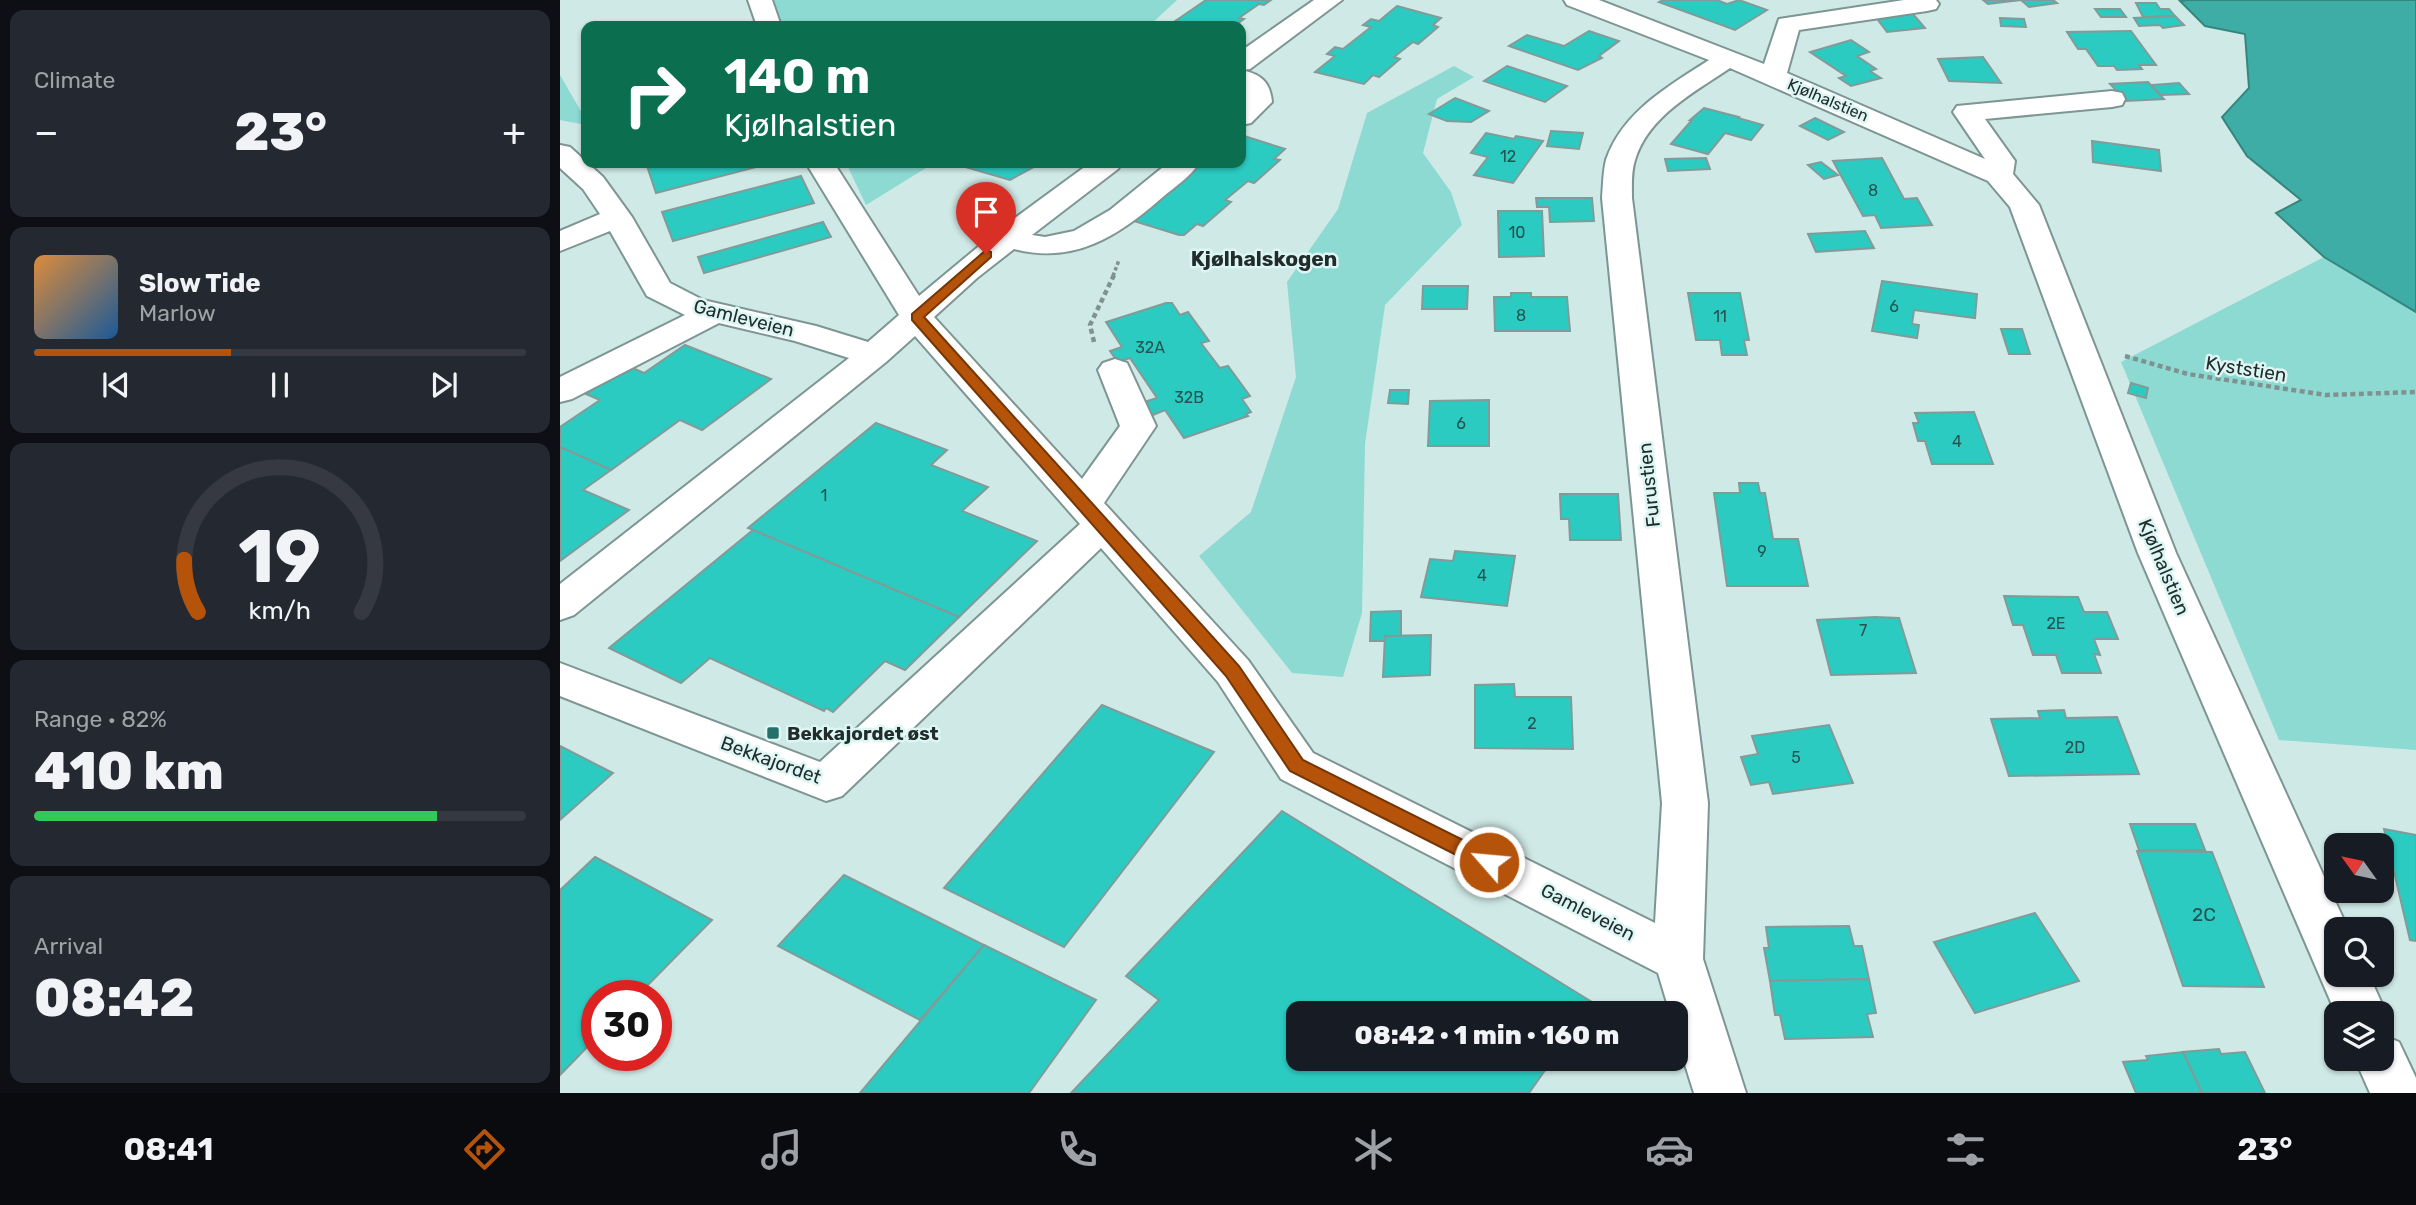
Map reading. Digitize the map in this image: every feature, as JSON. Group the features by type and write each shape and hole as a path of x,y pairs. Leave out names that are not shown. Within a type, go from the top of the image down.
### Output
{"street":[{"path":"760,0 767,21"},
{"path":"1246,59 1330,0"},
{"name":"Kjølhalstien","path":"1576,0 1646,25 1773,77 1998,175 2024,205 2157,553 2324,931"},
{"name":"Kjølhalstien","path":"1773,77 1788,24 1927,4"},
{"name":"Furustien","path":"1678,959 1685,803 1617,198 1621,160 1634,130 1678,92 1727,59"},
{"path":"1246,80 1257,86 1259,102 1246,113"},
{"name":"Kjølhalstien","path":"1998,175 2001,160 1967,111 2112,99"},
{"name":"Gamleveien","path":"560,153 593,183 617,217 658,289 692,307 804,333 874,355"},
{"name":"Gamleveien","path":"823,168 916,317 1233,671 1297,766 1678,959"},
{"path":"560,606 874,355 966,271 1101,168"},
{"path":"1007,238 1045,246 1080,239 1119,217 1179,168"},
{"path":"560,242 617,217"},
{"path":"564,384 714,313"},
{"path":"1093,515 1138,426 1115,370"},
{"name":"Bekkajordet","path":"560,679 826,783 1093,515"},
{"path":"1678,959 1720,1093"},
{"path":"2386,1071 2396,1093"}],"path":[{"path":"1115,370 1094,347 1090,325 1108,292 1122,250 1119,217"},
{"name":"Kyststien","path":"2077,343 2188,374 2326,395 2416,392"}],"shaded area":[{"path":"760,0 1177,0 1154,21 773,21"},
{"path":"2416,0 2416,312 2324,257 2276,213 2301,200 2247,156 2222,117 2249,88 2245,34 2205,26 2180,1"},
{"path":"1454,66 1474,77 1437,99 1423,153 1451,192 1462,225 1385,305 1365,444 1362,613 1343,677 1292,673 1199,556 1251,512 1296,377 1287,282 1338,209 1367,113"},
{"path":"560,75 581,111 581,124 560,120"},
{"path":"848,168 926,168 866,205"},
{"path":"2324,257 2416,312 2416,750 2279,740 2121,362"}],"building":[{"path":"1206,0 1271,0 1264,5 1259,4 1239,18 1244,19 1241,21 1175,21"},
{"path":"1717,0 1727,4 1739,0 1767,10 1735,30 1659,2"},
{"path":"1983,0 2021,0 1988,4"},
{"path":"2021,0 2053,0 2057,3 2029,7"},
{"path":"2136,3 2156,3 2160,9 2169,9 2175,16 2143,17"},
{"path":"1397,6 1441,18 1433,25 1438,27 1418,44 1413,42 1394,57 1400,59 1379,77 1373,75 1364,84 1315,72 1335,56 1327,54 1335,47 1343,49 1371,27 1363,25 1371,19 1379,21"},
{"path":"2095,9 2120,9 2126,17 2101,17"},
{"path":"1912,13 1925,28 1887,32 1875,16"},
{"path":"2175,16 2184,25 2163,28 2160,25 2139,26 2134,18"},
{"path":"2000,18 2024,19 2026,27 2001,26"},
{"path":"1589,31 1619,41 1599,56 1602,58 1578,70 1509,46 1527,35 1564,46"},
{"path":"2131,31 2156,65 2139,65 2142,69 2117,70 2114,66 2098,66 2086,49 2078,49 2067,32"},
{"path":"1851,40 1869,52 1857,56 1876,69 1870,71 1881,78 1851,86 1839,78 1846,76 1810,52"},
{"path":"1983,57 2001,83 1949,81 1938,59"},
{"path":"1507,66 1567,86 1545,102 1484,81"},
{"path":"2148,82 2164,99 2126,101 2110,84"},
{"path":"2179,83 2189,94 2161,95 2151,85"},
{"path":"1455,98 1489,111 1471,122 1447,121 1429,114"},
{"path":"1704,108 1763,125 1751,140 1725,133 1708,154 1671,144 1690,120"},
{"path":"1815,118 1844,132 1828,140 1800,126"},
{"path":"1551,131 1583,133 1579,149 1547,146"},
{"path":"1486,133 1543,141 1513,183 1474,175 1488,157 1471,153"},
{"path":"1246,137 1285,149 1274,159 1280,160 1254,183 1248,181 1225,200 1231,202 1203,226 1197,224 1184,235 1131,220 1196,168 1246,168"},
{"path":"2092,141 2159,150 2161,171 2093,162"},
{"path":"1706,158 1710,169 1668,171 1665,159"},
{"path":"1882,158 1904,199 1917,198 1932,225 1881,228 1875,215 1863,216 1833,161"},
{"path":"1821,162 1838,175 1824,179 1808,165"},
{"path":"648,168 753,168 656,193"},
{"path":"969,168 1032,168 1010,180"},
{"path":"801,176 814,203 673,241 662,212"},
{"path":"1536,198 1592,198 1594,221 1550,222 1549,207 1537,207"},
{"path":"1498,211 1542,211 1544,256 1499,257"},
{"path":"823,222 831,237 704,273 698,257"},
{"path":"1865,231 1874,248 1816,252 1808,234"},
{"path":"1882,281 1977,294 1975,318 1914,310 1912,324 1919,325 1917,338 1872,331"},
{"path":"1423,286 1468,286 1467,309 1422,309"},
{"path":"1511,293 1531,293 1531,297 1567,297 1570,331 1495,331 1494,297 1511,297"},
{"path":"1688,293 1740,293 1749,340 1744,340 1747,355 1722,355 1720,340 1696,340"},
{"path":"1172,303 1180,315 1188,312 1209,341 1201,343 1220,368 1228,366 1250,396 1242,399 1251,412 1246,414 1248,416 1184,438 1165,410 1153,415 1144,402 1157,398 1130,358 1118,362 1110,351 1122,347 1106,322"},
{"path":"2001,329 2022,329 2030,354 2009,354"},
{"path":"685,345 771,379 702,430 680,420 611,470 560,447 560,427 600,400 586,394 628,366 644,373"},
{"path":"2131,383 2148,388 2146,398 2128,393"},
{"path":"1390,390 1409,390 1408,404 1388,403"},
{"path":"1489,400 1489,446 1428,446 1430,401"},
{"path":"1974,412 1993,464 1932,464 1925,441 1918,441 1913,423 1919,423 1915,413"},
{"path":"876,423 947,450 931,465 988,487 962,511 1037,541 959,617 748,528"},
{"path":"560,447 611,470 583,490 629,510 560,561"},
{"path":"1739,483 1758,483 1760,493 1765,493 1773,539 1798,539 1808,586 1727,586 1714,493 1740,493"},
{"path":"1560,494 1618,494 1621,540 1570,540 1569,519 1561,519"},
{"path":"753,530 959,617 905,670 885,661 833,712 826,708 824,711 710,658 681,683 609,648"},
{"path":"1455,551 1515,556 1507,606 1421,597 1430,559 1453,561"},
{"path":"2004,596 2078,597 2084,612 2107,612 2118,639 2094,639 2100,655 2094,654 2101,673 2062,673 2056,655 2033,655 2023,625 2013,625"},
{"path":"1401,611 1401,636 1385,636 1385,641 1370,641 1371,612"},
{"path":"1899,618 1916,673 1831,675 1817,620"},
{"path":"1431,635 1430,675 1383,677 1385,636"},
{"path":"1514,684 1515,697 1571,697 1573,749 1475,748 1475,685"},
{"path":"1102,705 1214,752 1064,947 944,888"},
{"path":"2064,710 2066,718 2117,717 2139,774 2009,776 1991,719 2040,718 2038,711"},
{"path":"1829,725 1853,783 1773,794 1769,782 1751,785 1741,757 1758,754 1752,736"},
{"path":"560,746 613,773 560,820"},
{"path":"1282,811 1590,1001 1286,1001 1286,1071 1545,1071 1529,1093 1071,1093 1159,1000 1126,976"},
{"path":"2130,824 2195,824 2205,850 2139,850"},
{"path":"2384,829 2416,835 2416,941 2410,940 2394,872 2394,833 2385,833"},
{"path":"2137,851 2212,852 2264,987 2183,986"},
{"path":"595,857 712,920 653,980 581,980 581,1053 560,1075 560,890"},
{"path":"844,875 984,945 920,1020 778,946"},
{"path":"2035,913 2079,981 1975,1013 1934,942"},
{"path":"1849,926 1854,946 1862,946 1869,979 1770,981 1764,948 1769,948 1766,927"},
{"path":"984,945 1096,1000 1029,1093 860,1093"},
{"path":"1869,979 1876,1013 1867,1014 1873,1037 1785,1039 1780,1015 1775,1015 1770,981"},
{"path":"2219,1049 2221,1054 2245,1052 2265,1093 2202,1093 2183,1052"},
{"path":"2183,1052 2202,1093 2136,1093 2123,1062 2148,1060 2146,1056"}],"place":[{"name":"Bekkajordet øst","path":"773,733"}],"district":[{"name":"Kjølhalskogen","path":"1264,258"}],"route":[{"path":"986,254 916,317 1233,671 1297,766 1489,862"}]}
